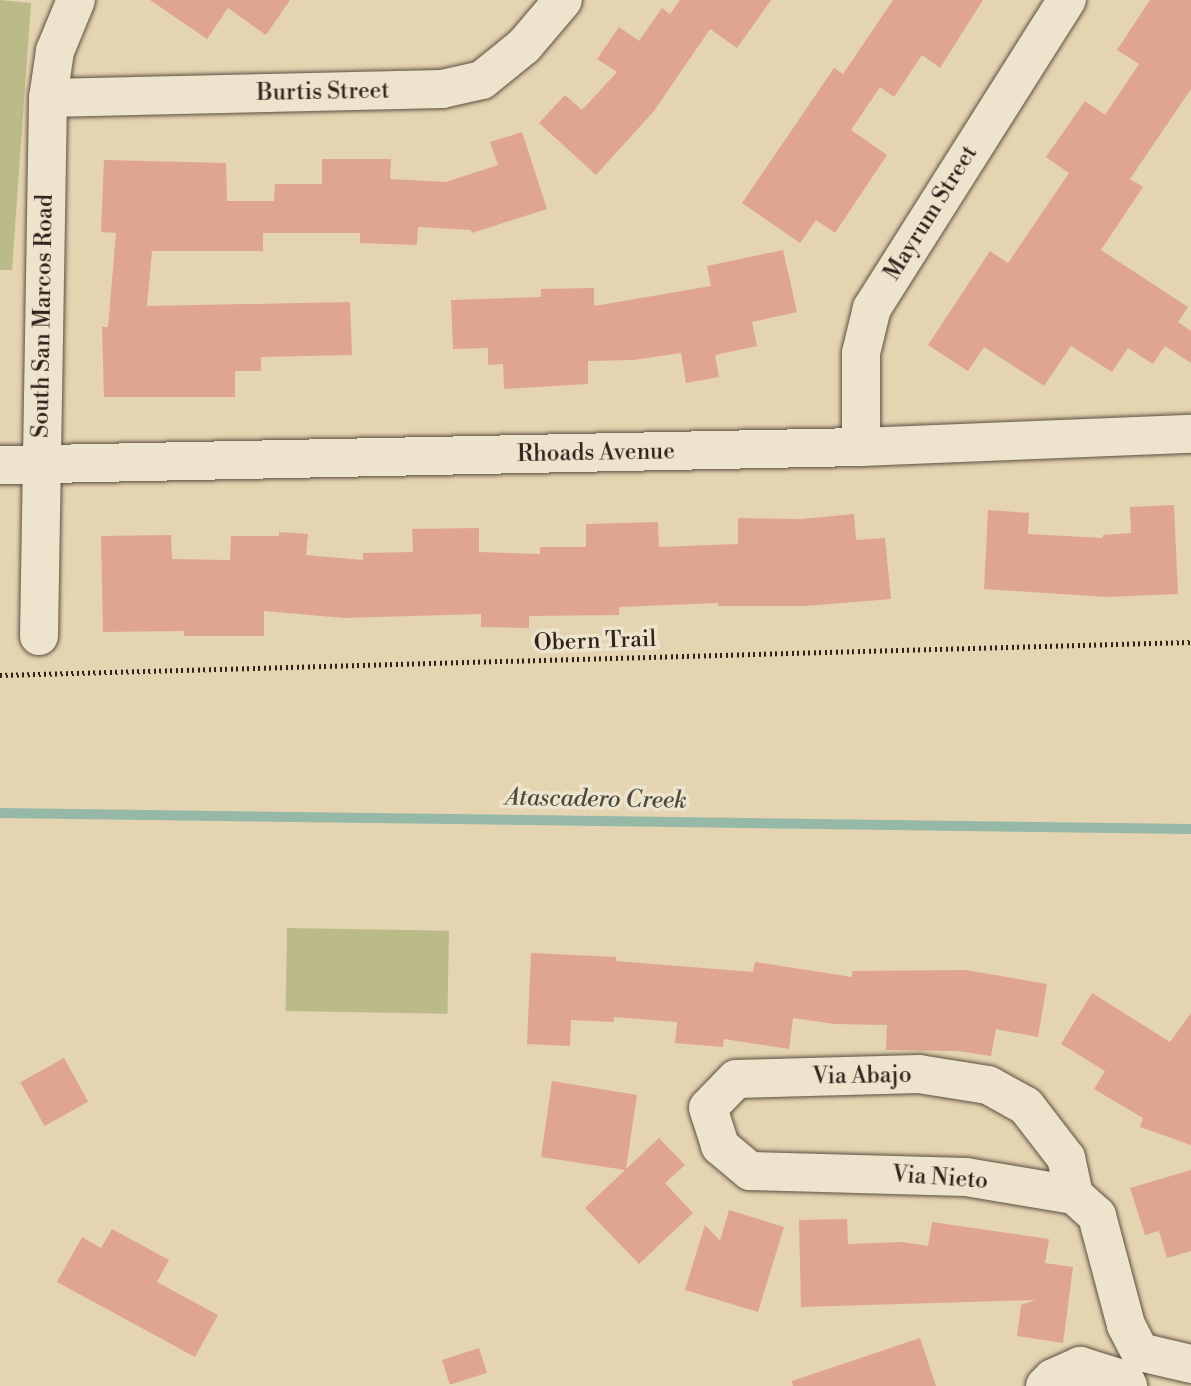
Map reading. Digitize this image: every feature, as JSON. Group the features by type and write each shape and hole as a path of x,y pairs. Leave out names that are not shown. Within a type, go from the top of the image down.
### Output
{"street":[{"name":"South San Marcos Road","path":"39,636 48,98 55,51 76,0"},
{"name":"Burtis Street","path":"48,98 442,89 482,80 524,46 563,0"},
{"name":"Mayrum Street","path":"861,447 862,352 872,308 1067,0"},
{"name":"Rhoads Avenue","path":"0,465 861,447 1191,435"},
{"name":"Via Abajo","path":"736,1079 919,1074 988,1085 1026,1106 1066,1158 1073,1195"},
{"name":"Via Nieto","path":"736,1079 708,1108 720,1146 750,1171 966,1177 1073,1195"},
{"path":"1073,1195 1097,1216 1126,1325 1131,1373"},
{"path":"1045,1386 1052,1378 1080,1366 1131,1373 1191,1364"}],"path":[{"name":"Obern Trail","path":"0,675 1191,642"}],"green space":[{"path":"0,0 31,3 12,270 0,270"},
{"path":"287,928 449,931 448,1014 286,1011"}],"building":[{"path":"150,0 290,0 266,35 228,8 207,39"},
{"path":"680,0 771,0 737,48 710,29 654,111 596,175 539,123 565,95 582,110 617,72 597,59 619,27 639,41 662,8 670,14"},
{"path":"893,0 983,0 940,68 922,55 894,97 880,87 851,130 887,155 835,233 816,220 800,243 742,203 834,68 843,74"},
{"path":"1150,0 1191,0 1191,89 1130,179 1143,187 1101,250 1188,307 1178,322 1191,331 1191,363 1165,346 1153,364 1128,348 1112,372 1071,346 1044,386 984,347 968,371 928,345 990,251 1008,263 1069,173 1046,157 1085,101 1105,115 1139,64 1117,50"},
{"path":"522,132 547,209 472,233 471,230 418,227 417,245 360,243 360,233 263,233 263,251 152,251 147,306 350,302 352,355 261,357 261,371 235,371 235,397 104,397 102,327 108,327 116,233 101,232 104,160 226,163 227,201 274,201 275,184 322,184 322,159 391,159 390,179 446,182 498,165 490,142"},
{"path":"783,250 797,312 752,322 757,346 715,355 719,377 686,383 681,353 634,360 588,361 588,384 504,389 503,364 488,365 488,348 453,349 451,300 541,297 541,289 594,288 594,306 711,286 707,266"},
{"path":"1174,505 1178,594 1106,597 984,589 988,510 1029,513 1028,534 1103,538 1103,535 1131,533 1130,507"},
{"path":"854,514 856,540 885,538 891,599 806,606 718,606 718,603 619,607 619,615 529,616 529,628 481,627 481,614 344,618 264,611 264,636 184,636 184,631 103,632 101,536 171,535 172,559 230,560 231,536 279,536 279,532 308,534 306,555 363,560 363,553 413,552 412,529 479,528 479,552 540,554 540,547 586,547 586,524 658,522 659,547 738,544 738,518 801,519"},
{"path":"531,953 616,957 616,961 753,972 755,962 852,977 852,971 966,970 1047,984 1038,1037 996,1029 991,1056 958,1051 886,1050 887,1025 835,1024 793,1018 789,1049 724,1039 723,1047 675,1043 677,1022 614,1017 614,1022 571,1020 570,1046 527,1044"},
{"path":"1092,993 1170,1042 1191,1013 1191,1145 1140,1127 1143,1118 1094,1089 1105,1071 1061,1044"},
{"path":"64,1058 88,1102 45,1126 20,1082"},
{"path":"552,1081 637,1095 626,1169 659,1138 685,1165 665,1183 693,1213 639,1264 585,1208 625,1170 541,1157"},
{"path":"1191,1170 1191,1251 1167,1258 1159,1231 1145,1235 1130,1188"},
{"path":"729,1210 784,1227 758,1312 685,1290 705,1225 720,1241"},
{"path":"847,1219 848,1244 902,1242 928,1246 932,1222 1049,1239 1045,1263 1073,1267 1063,1343 1017,1336 1021,1305 1035,1300 801,1307 799,1220"},
{"path":"112,1229 169,1260 157,1282 218,1315 195,1357 57,1282 82,1237 101,1248"},
{"path":"920,1338 936,1386 793,1386 792,1381"},
{"path":"479,1348 487,1373 450,1385 442,1360"}],"waterway":[{"name":"Atascadero Creek","path":"0,813 1191,829"}]}
